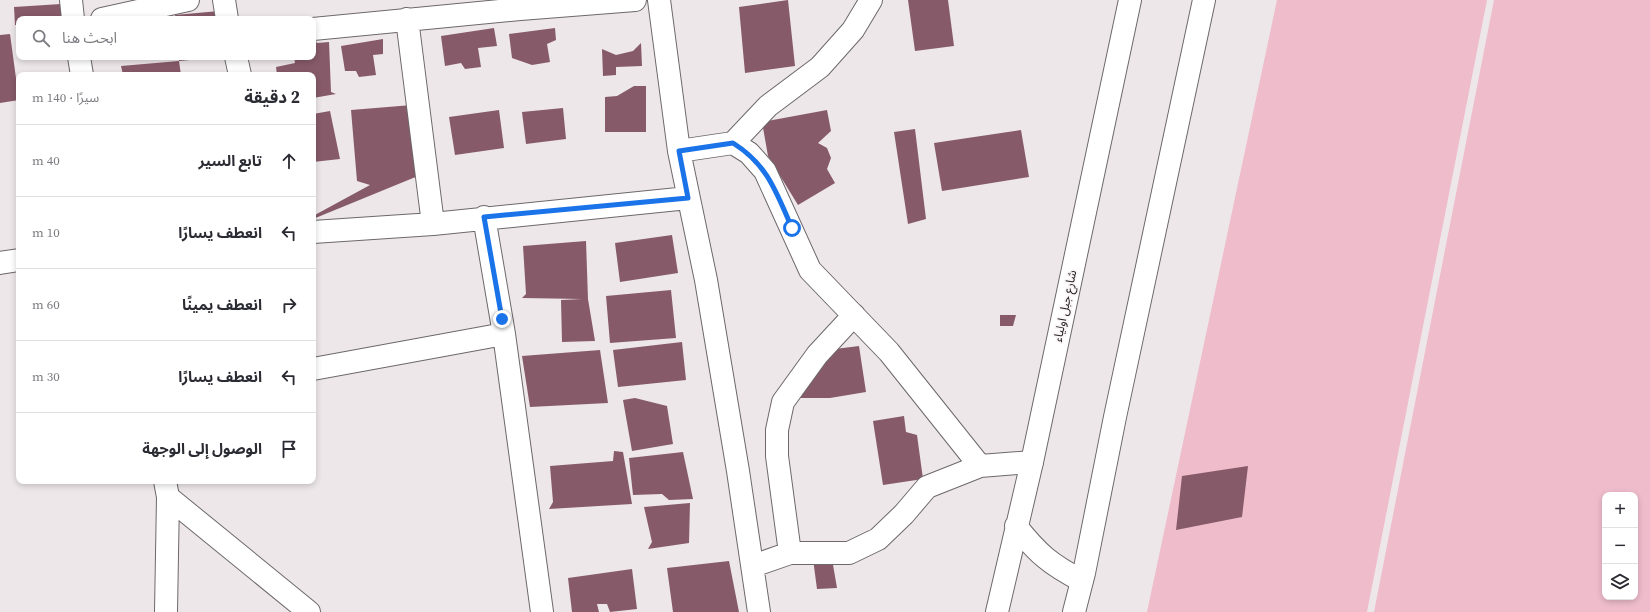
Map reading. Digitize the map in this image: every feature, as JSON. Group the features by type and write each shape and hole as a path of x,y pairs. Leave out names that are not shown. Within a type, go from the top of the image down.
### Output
{"main road":[{"path":"71,0 73,16"},
{"path":"116,16 188,0"},
{"path":"224,0 227,16"},
{"path":"316,29 407,19 635,0"},
{"path":"659,0 679,151 706,280 753,566 759,612"},
{"path":"679,151 733,143 768,106 820,67 853,30 871,0"},
{"name":"شارع جبل اولياء","path":"997,612 1032,462 1130,0"},
{"path":"1074,612 1082,581 1114,418 1204,0"},
{"path":"407,19 433,224"},
{"path":"80,60 82,72"},
{"path":"237,60 239,72"},
{"path":"733,143 749,153 765,171 810,270 889,352 980,466"},
{"path":"316,232 433,224 484,217 688,198"},
{"path":"484,217 504,334 542,612"},
{"path":"0,263 16,260"},
{"path":"790,553 777,456 777,430 783,402 817,355 854,315"},
{"path":"316,368 504,334"},
{"path":"753,566 790,553 849,553 878,539 904,514 927,487 980,466 1032,462"},
{"path":"166,489 166,612"},
{"path":"166,489 309,612"},
{"path":"1016,526 1033,548 1054,566 1082,581"}],"shaded area":[{"path":"1277,0 1487,0 1367,612 1147,612"},
{"path":"1494,0 1650,0 1650,612 1374,612"}],"building":[{"path":"788,0 795,66 745,73 739,7"},
{"path":"908,0 948,0 954,46 915,51"},
{"path":"61,4 62,16 16,16 15,25 14,7"},
{"path":"219,11 219,16 175,15"},
{"path":"494,28 497,46 478,48 481,67 465,69 461,63 445,66 441,36"},
{"path":"555,28 556,40 547,44 550,62 532,65 512,58 509,34"},
{"path":"10,34 16,78 16,100 0,103 0,35"},
{"path":"383,39 383,54 373,55 376,75 359,77 356,71 345,71 341,46"},
{"path":"316,41 317,43 329,42 331,92 336,94 316,97 316,72 277,72 276,67 295,63 294,60 316,60"},
{"path":"641,43 642,66 616,67 616,75 603,76 602,49 616,55 633,51"},
{"path":"179,61 181,72 122,72 121,66"},
{"path":"634,86 646,86 646,132 605,132 605,97 617,96"},
{"path":"412,105 418,176 316,218 316,214 370,185 357,181 351,110"},
{"path":"563,108 566,139 526,144 522,112"},
{"path":"499,110 504,148 455,155 449,117"},
{"path":"827,110 831,131 818,143 827,148 831,158 827,169 835,183 798,205 768,156 762,122"},
{"path":"330,111 340,159 316,162 316,113"},
{"path":"915,129 926,219 908,224 894,132"},
{"path":"1021,130 1029,177 942,191 934,143"},
{"path":"672,235 678,273 620,282 615,243"},
{"path":"586,241 588,299 595,341 562,342 561,300 582,299 522,298 526,294 523,246"},
{"path":"671,290 676,338 610,343 606,296"},
{"path":"1000,315 1016,315 1013,326 1000,326"},
{"path":"682,342 686,380 618,387 613,350"},
{"path":"859,346 866,392 830,398 786,398 827,350"},
{"path":"600,350 608,403 530,407 522,356"},
{"path":"635,398 667,406 673,444 632,451 623,400"},
{"path":"904,416 906,432 917,435 923,479 883,485 873,421"},
{"path":"614,451 623,452 632,504 549,509 553,502 550,466 613,461"},
{"path":"683,452 693,499 669,500 662,494 633,495 629,458"},
{"path":"1248,466 1242,517 1176,530 1182,476"},
{"path":"690,503 689,543 648,549 652,542 644,507"},
{"path":"813,559 832,559 837,588 817,589"},
{"path":"729,561 739,612 673,612 667,568"},
{"path":"632,569 637,609 610,612 607,604 597,604 599,612 572,612 568,578"}],"route":[{"path":"502,319 484,217 688,198 679,151 733,143 749,153 765,171 792,228"}]}
